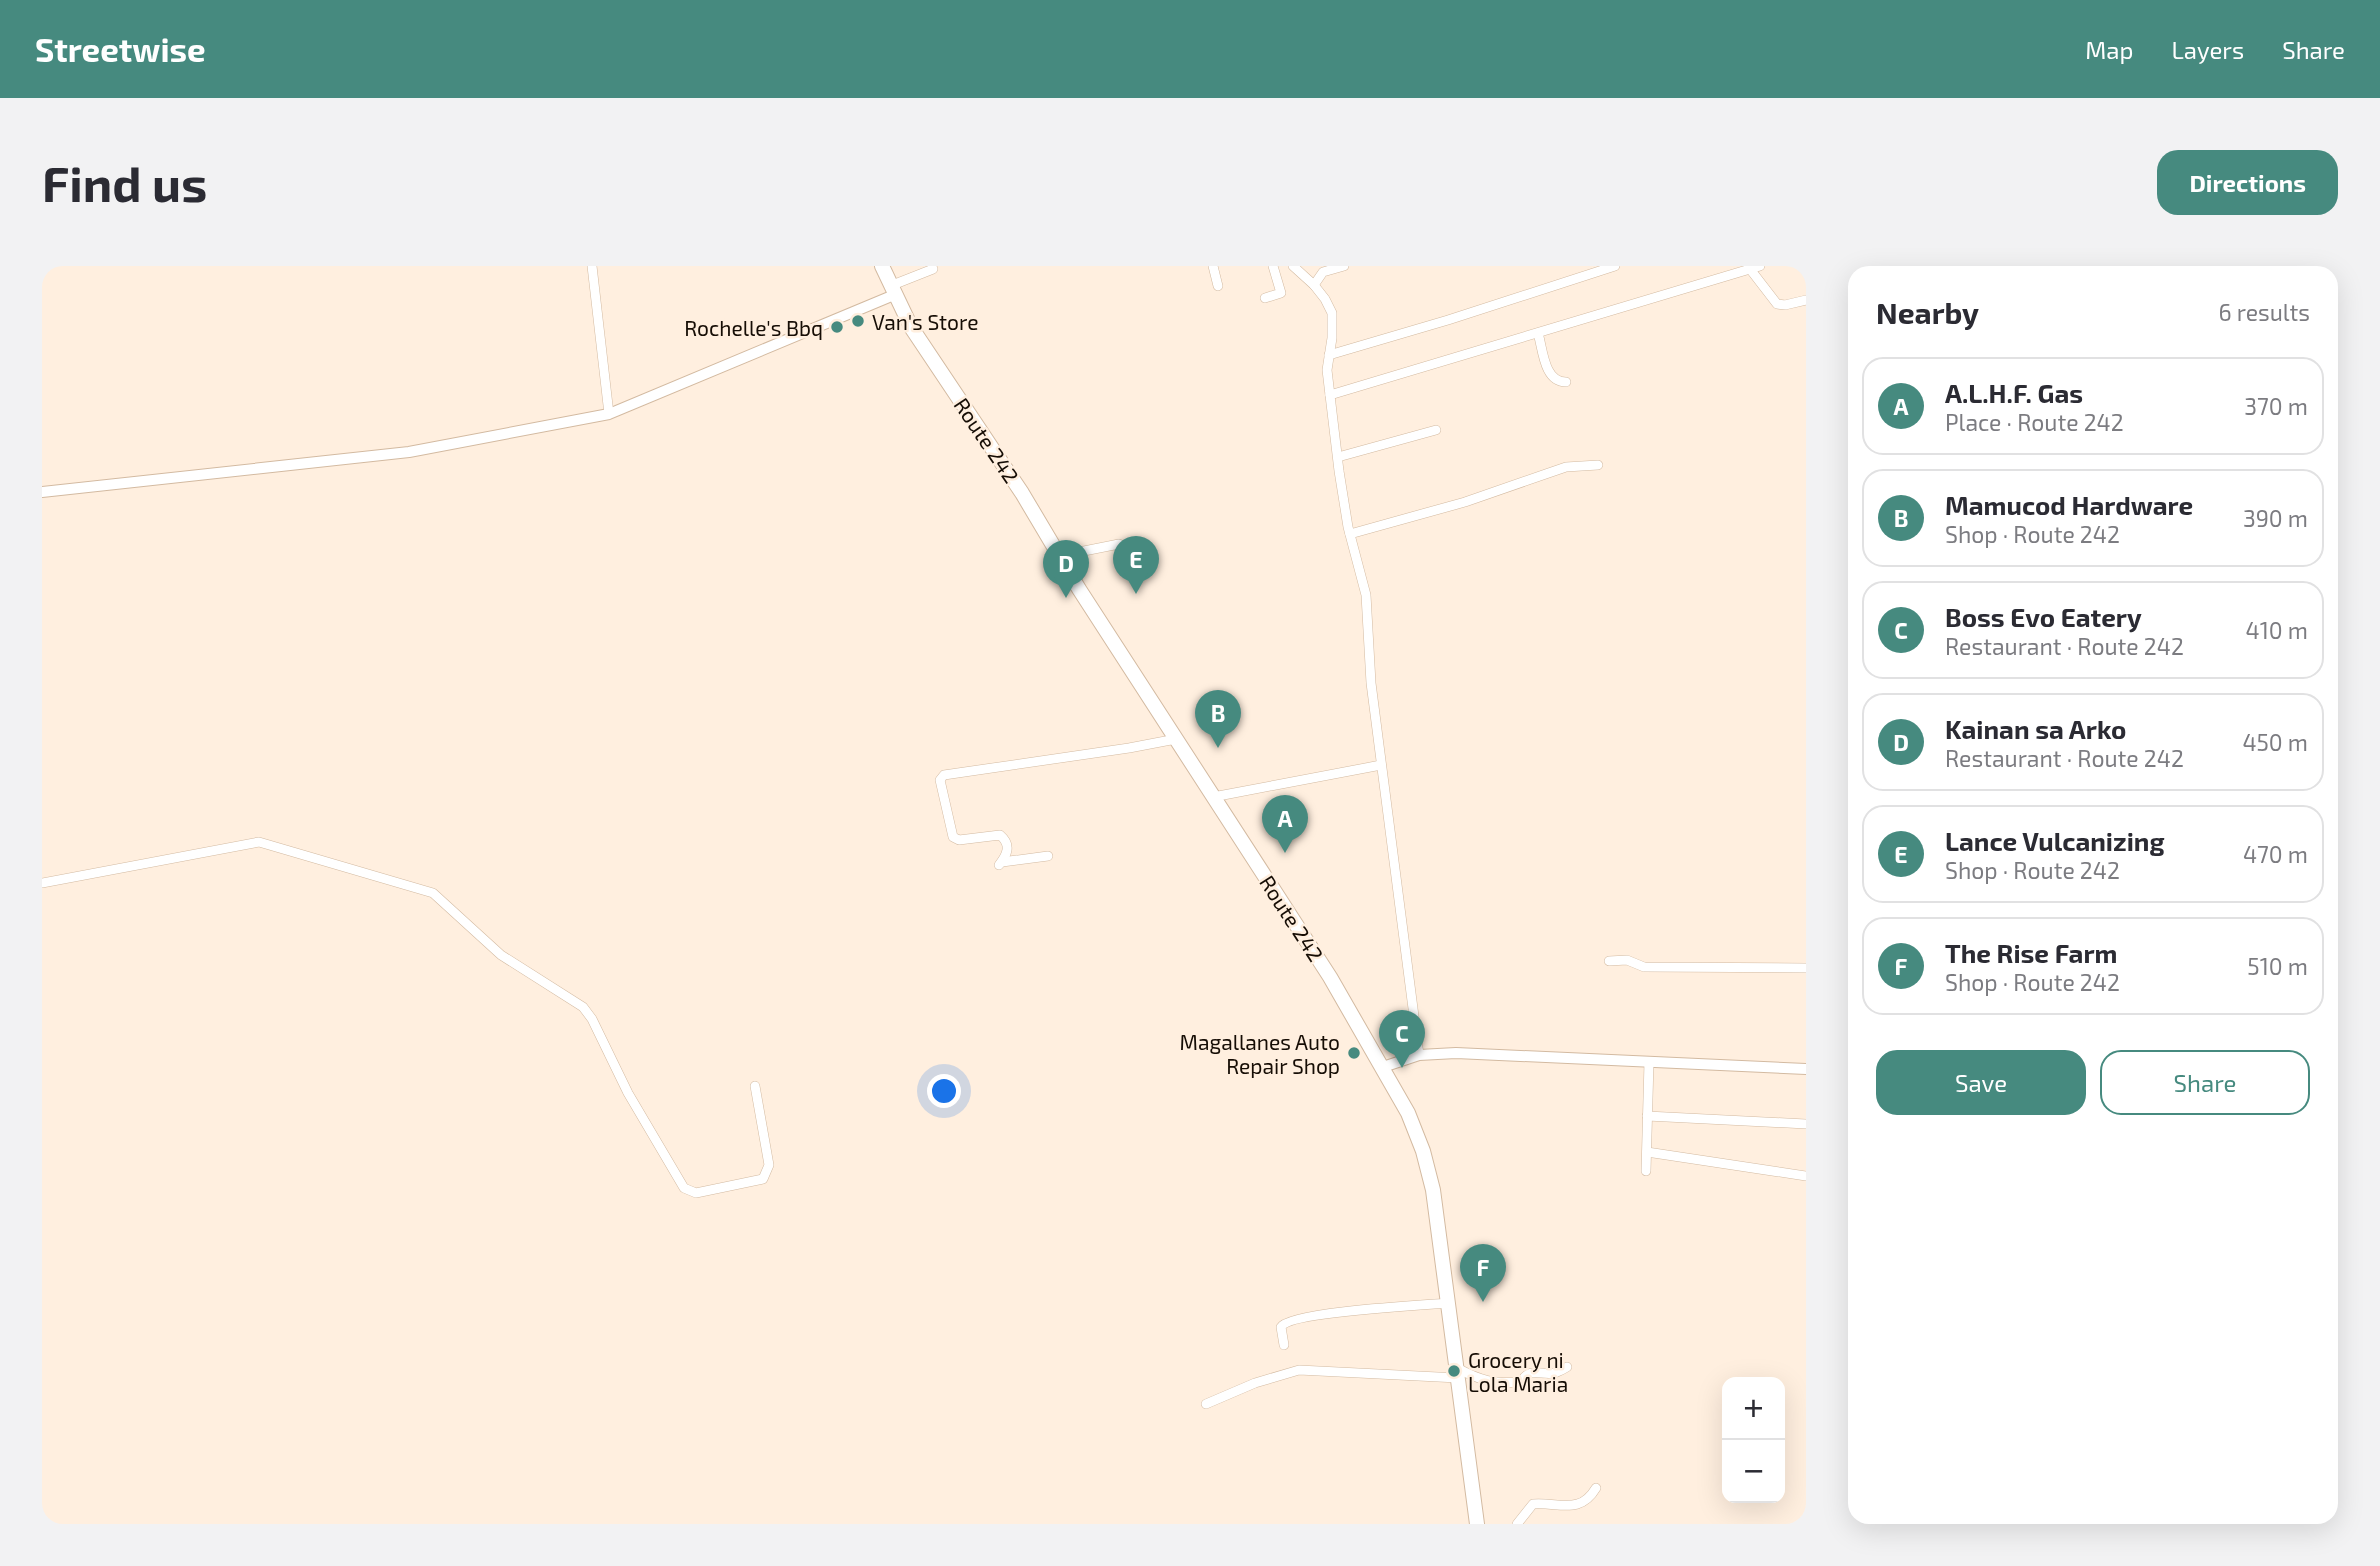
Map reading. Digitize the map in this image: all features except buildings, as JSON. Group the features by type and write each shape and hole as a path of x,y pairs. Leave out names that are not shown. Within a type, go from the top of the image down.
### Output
{"main road":[{"name":"Route 242","path":"882,266 911,327 1022,493 1059,556 1330,977 1408,1113 1429,1170 1477,1524"}],"street":[{"path":"592,266 609,414"},
{"path":"1213,266 1219,286"},
{"path":"1265,298 1281,293 1273,266"},
{"path":"1293,266 1314,285 1332,313 1332,338 1327,370 1350,534 1366,595 1371,683 1419,1055"},
{"path":"1314,285 1323,272 1344,266"},
{"path":"1329,355 1615,266"},
{"path":"1331,395 1760,266"},
{"path":"1749,268 1777,304 1806,300"},
{"path":"42,492 409,452 609,414 892,291 933,269"},
{"path":"1538,333 1550,377 1566,382"},
{"path":"1338,457 1436,430"},
{"path":"1350,534 1465,502 1566,467 1598,465"},
{"path":"1059,556 1119,544"},
{"path":"1048,856 1000,863 1007,852 1008,844 1000,835 958,840 953,837 940,780 944,775 1176,739"},
{"path":"1213,797 1381,765"},
{"path":"42,883 259,842 433,893 500,955 583,1007 592,1019 628,1093 688,1192 696,1193 763,1179 768,1172 755,1086"},
{"path":"1609,961 1627,961 1644,967 1806,968"},
{"path":"1383,1067 1419,1055 1457,1053 1806,1069"},
{"path":"1646,1171 1649,1062"},
{"path":"1647,1116 1806,1124"},
{"path":"1647,1152 1806,1176"},
{"path":"1284,1345 1280,1327 1286,1322 1324,1314 1449,1303"},
{"path":"1206,1404 1255,1382 1299,1370 1458,1373 1486,1382 1512,1382 1521,1381 1531,1372 1556,1373 1567,1367"},
{"path":"1517,1524 1533,1504 1579,1505 1589,1499 1596,1488"}],"place":[{"name":"Van's Store","path":"858,321"},
{"name":"Rochelle's Bbq","path":"837,327"},
{"name":"Lance Vulcanizing","path":"1136,594"},
{"name":"Kainan sa Arko","path":"1066,598"},
{"name":"Mamucod Hardware","path":"1218,748"},
{"name":"A.L.H.F. Gas","path":"1285,853"},
{"name":"Magallanes Auto Repair Shop","path":"1354,1053"},
{"name":"Boss Evo Eatery","path":"1402,1068"},
{"name":"The Rise Farm","path":"1483,1302"},
{"name":"Grocery ni Lola Maria","path":"1454,1371"}]}
